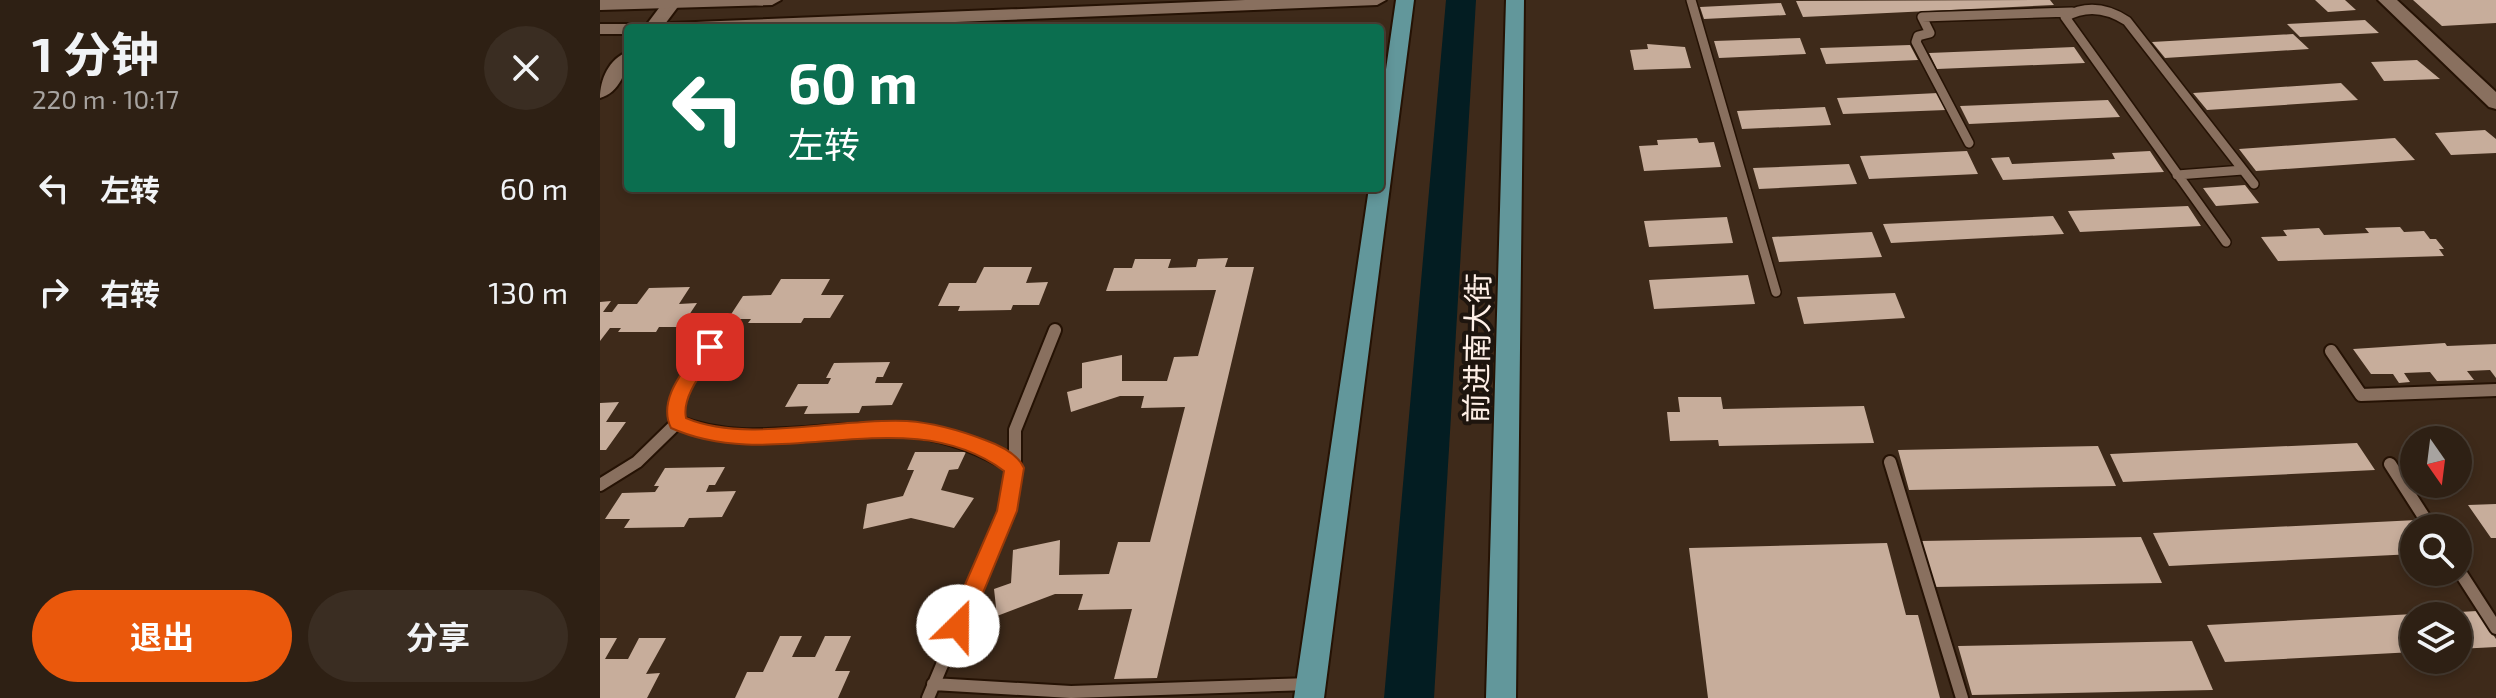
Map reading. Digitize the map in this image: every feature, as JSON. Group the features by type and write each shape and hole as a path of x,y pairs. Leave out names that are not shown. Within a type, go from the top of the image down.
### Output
{"main road":[{"path":"600,5 772,0"},
{"path":"772,24 1377,0"},
{"path":"1384,152 1405,0"},
{"name":"前进南大街","path":"1501,698 1515,0"},
{"path":"2387,0 2496,103"},
{"path":"656,24 672,2"},
{"path":"600,29 624,29"},
{"path":"600,92 624,63"},
{"path":"1310,691 1378,192"}],"lane":[{"path":"1691,0 1776,292"},
{"path":"2079,0 2086,10"},
{"path":"1969,143 1916,42 1918,36 1930,33 1922,17 2108,11 2127,21 2254,184"},
{"path":"2072,12 2065,17 2065,22 2226,242"},
{"path":"2177,175 2243,170"},
{"path":"1055,330 1015,430 1014,468 1007,511 931,691 1085,696 1310,691"},
{"path":"678,422 675,412 680,395 710,347"},
{"path":"2331,351 2361,395 2496,390"},
{"path":"678,422 708,434 727,436 888,429 949,435 992,451 1014,468"},
{"path":"600,485 637,462 678,422"},
{"path":"1890,462 1962,698"},
{"path":"2390,464 2422,514"},
{"path":"2469,586 2496,628"}],"water":[{"path":"1446,0 1476,0 1434,698 1384,698"}],"building":[{"path":"2050,0 2054,5 1803,17 1796,1"},
{"path":"2315,0 2345,0 2356,10 2328,12"},
{"path":"2413,0 2496,0 2496,23 2442,26"},
{"path":"1781,3 1786,15 1704,19 1700,7"},
{"path":"2365,20 2379,33 2300,37 2287,24"},
{"path":"2293,34 2309,49 2165,58 2152,42"},
{"path":"1800,38 1806,54 1719,58 1714,41"},
{"path":"1647,44 1685,47 1691,68 1634,70 1630,50 1648,49"},
{"path":"1910,45 1918,60 1826,64 1820,48"},
{"path":"2074,47 2085,63 1937,69 1929,53"},
{"path":"2417,60 2440,79 2384,81 2371,62"},
{"path":"2341,83 2358,100 2207,110 2193,93"},
{"path":"1938,93 1946,110 1843,114 1837,98"},
{"path":"2108,100 2120,117 1969,124 1960,106"},
{"path":"1825,107 1831,125 1742,129 1737,111"},
{"path":"2485,130 2496,139 2496,153 2451,155 2435,133"},
{"path":"1697,138 1699,143 1714,142 1721,167 1644,171 1639,146 1658,145 1657,140"},
{"path":"2395,138 2415,160 2256,171 2239,149"},
{"path":"1967,151 1978,174 1869,179 1860,156"},
{"path":"2150,151 2164,172 2003,180 1991,158 2009,157 2012,164 2115,159 2112,153"},
{"path":"1849,164 1857,184 1759,189 1753,168"},
{"path":"2245,185 2259,203 2216,206 2203,188"},
{"path":"2188,206 2201,226 2080,232 2068,211"},
{"path":"2053,216 2064,234 1891,243 1883,224"},
{"path":"1727,217 1733,243 1649,247 1644,221"},
{"path":"2400,227 2404,232 2424,231 2444,249 2439,249 2444,256 2278,261 2261,237 2287,236 2283,230 2319,228 2324,235 2369,233 2365,228"},
{"path":"1872,232 1882,257 1779,262 1772,237"},
{"path":"1228,258 1225,267 1254,267 1157,678 1114,679 1132,609 1078,610 1083,594 1055,594 997,616 994,589 1011,583 1013,550 1060,540 1059,575 1109,574 1118,542 1150,542 1185,407 1141,408 1144,396 1120,396 1071,412 1067,392 1082,388 1082,363 1122,355 1122,381 1167,381 1174,357 1198,356 1216,290 1106,291 1114,268 1132,268 1135,259 1171,259 1168,268 1196,267 1198,259"},
{"path":"984,267 1032,267 1026,283 1048,282 1039,305 1013,305 1011,310 958,311 960,306 938,306 949,283 976,283"},
{"path":"1748,275 1755,304 1654,309 1649,280"},
{"path":"781,279 830,279 821,295 844,295 830,318 804,318 801,323 748,323 751,319 728,319 743,296 771,295"},
{"path":"690,287 679,304 697,303 681,327 659,327 656,332 618,332 621,328 610,328 600,341 600,302 611,301 603,312 612,312 618,304 637,304 649,288"},
{"path":"1895,293 1905,318 1804,324 1797,297"},
{"path":"2445,343 2447,346 2496,344 2496,378 2490,370 2467,371 2474,380 2437,381 2430,372 2404,373 2410,382 2399,383 2393,374 2371,374 2353,349"},
{"path":"890,362 883,377 877,377 875,383 903,383 892,405 862,406 859,413 804,414 808,406 785,407 798,384 828,384 831,378 826,378 834,363"},
{"path":"1678,397 1721,397 1723,409 1864,406 1874,443 1719,446 1718,440 1670,441 1667,412 1680,412"},
{"path":"619,402 606,422 626,422 606,450 600,450 600,403"},
{"path":"2357,443 2375,470 2123,482 2110,454"},
{"path":"2098,446 2116,486 1909,490 1898,450"},
{"path":"915,452 966,452 958,469 949,470 941,490 974,498 954,528 911,518 863,529 867,504 903,496 914,470 907,470"},
{"path":"725,467 715,485 709,485 706,492 736,491 722,517 689,518 684,527 624,528 630,519 605,519 622,493 655,492 659,486 654,486 665,468"},
{"path":"2496,504 2496,538 2491,538 2468,505"},
{"path":"2400,521 2400,555 2169,566 2153,533"},
{"path":"2141,537 2162,583 1934,587 1921,541"},
{"path":"1887,543 1906,615 1918,615 1940,698 1708,698 1689,548"},
{"path":"2472,611 2477,611 2496,639 2496,647 2472,648"},
{"path":"2400,615 2400,653 2225,662 2207,625"},
{"path":"780,636 802,636 792,657 815,657 825,636 851,636 835,671 850,671 838,698 735,698 747,672 763,672"},
{"path":"600,638 617,638 605,659 628,659 639,638 666,638 646,674 660,673 647,698 600,698"},
{"path":"2192,641 2213,690 1972,695 1958,646"}],"route":[{"path":"710,347 680,395 675,412 678,422 694,429 708,434 755,436 905,429 949,435 992,451 1014,468 1007,511 958,626"}]}
